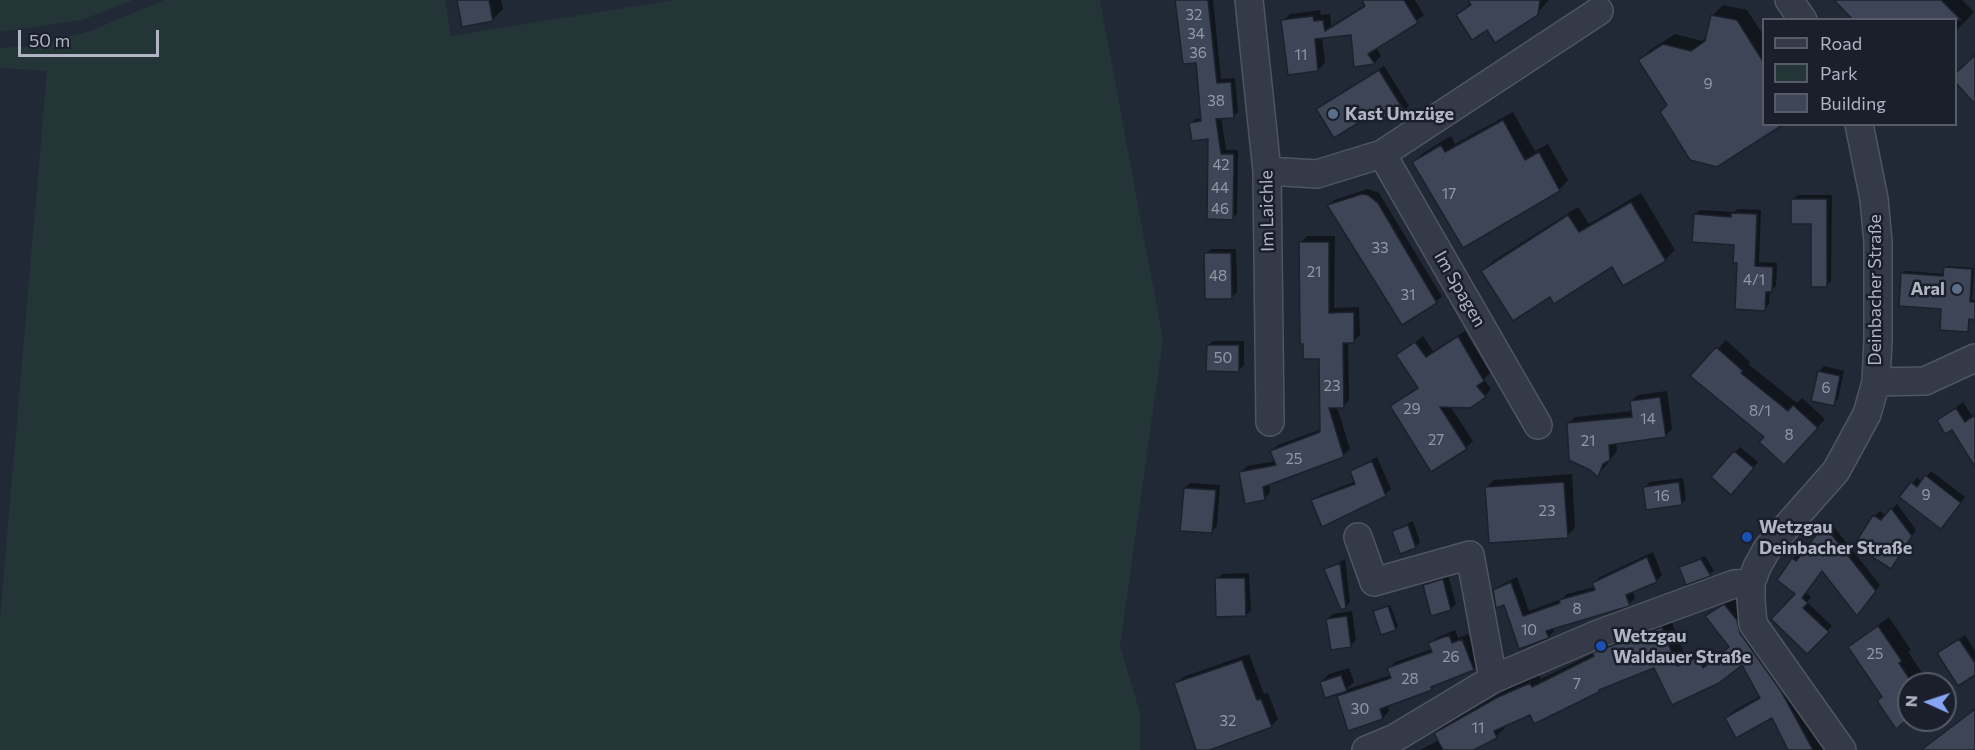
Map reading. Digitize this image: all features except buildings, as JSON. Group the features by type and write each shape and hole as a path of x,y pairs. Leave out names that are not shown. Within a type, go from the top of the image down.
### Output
{"street":[{"name":"Im Laichle","path":"1249,0 1267,171 1270,423"},
{"path":"1789,0 1802,18"},
{"path":"1267,171 1317,174 1382,154 1599,11"},
{"name":"Deinbacher Straße","path":"1842,750 1753,624 1751,584 1767,549 1836,471 1867,414 1876,382 1878,250 1874,200 1859,126"},
{"name":"Im Spagen","path":"1382,154 1538,425"},
{"path":"1876,382 1925,381 1975,358"},
{"path":"1358,537 1374,582 1470,555 1493,678"},
{"path":"1366,750 1393,739 1493,678 1598,634 1734,584 1751,584"}],"green space":[{"path":"0,0 133,0 82,20 0,32"},
{"path":"164,0 445,0 451,36 673,0 1100,0 1163,340 1120,646 1140,713 1140,750 0,750 0,618 47,71 0,68 0,48 36,46 93,30"}],"place":[{"name":"Kast Umzüge","path":"1333,114"},
{"name":"Aral","path":"1957,289"},
{"name":"Wetzgau Deinbacher Straße","path":"1747,537"},
{"name":"Wetzgau Waldauer Straße","path":"1601,646"}]}
